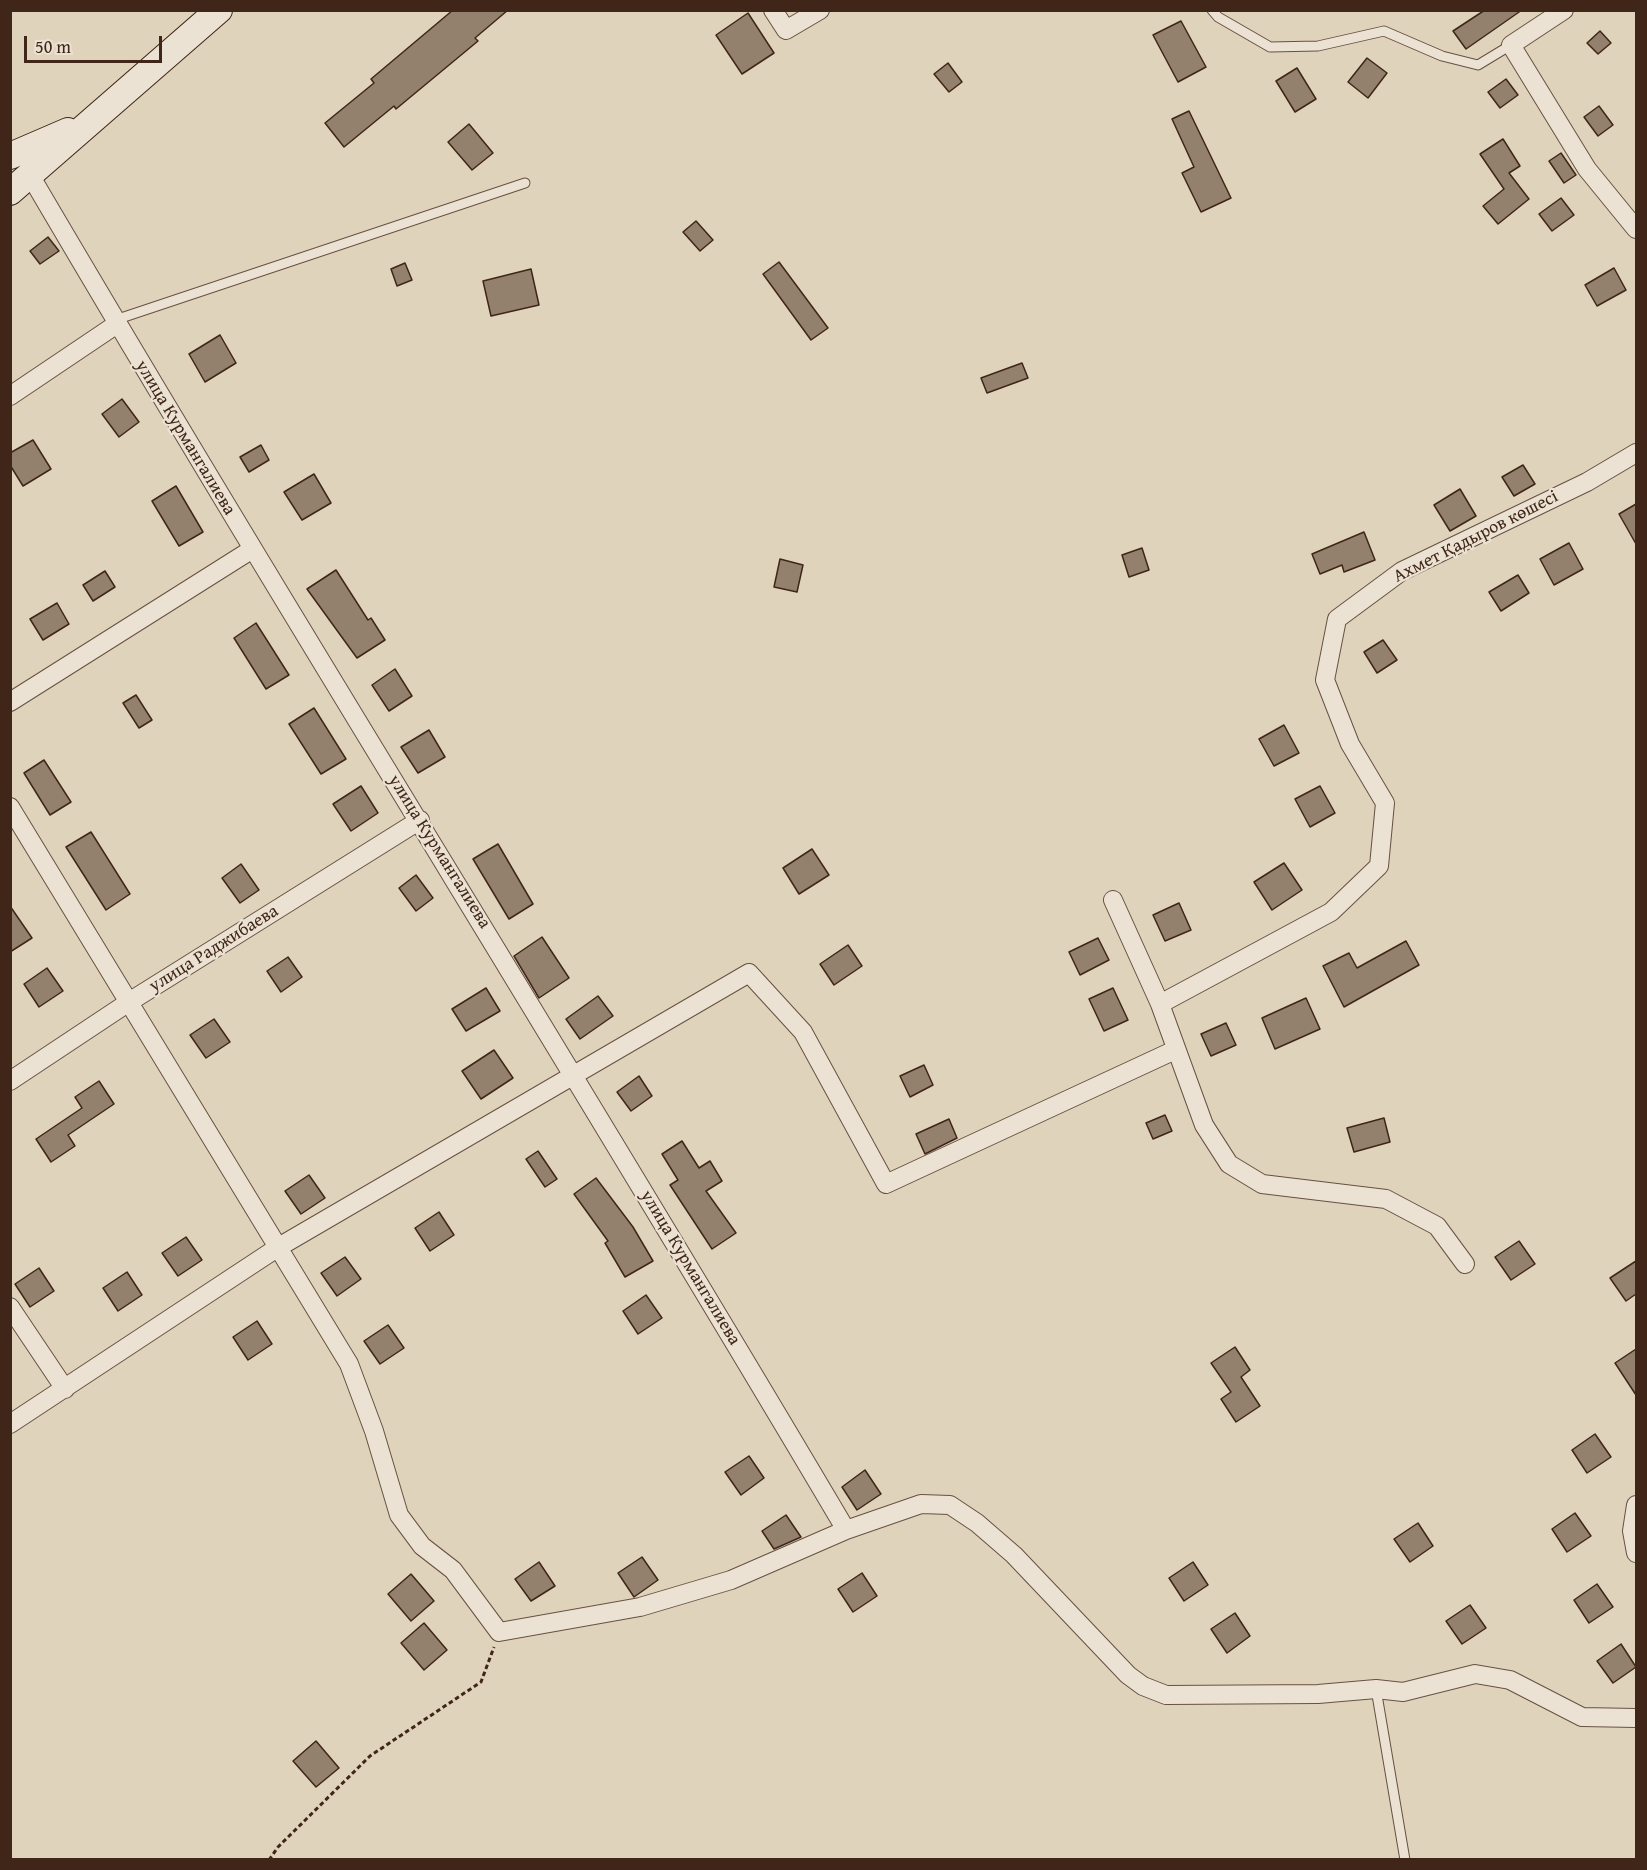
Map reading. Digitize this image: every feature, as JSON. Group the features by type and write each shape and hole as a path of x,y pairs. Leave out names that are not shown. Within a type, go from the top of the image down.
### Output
{"main road":[{"path":"10,192 219,10"},
{"path":"10,156 90,122"}],"street":[{"path":"773,10 786,30 820,10"},
{"path":"1564,10 1511,45 1587,169 1636,229"},
{"name":"улица Курмангалиева","path":"30,175 251,550 420,820 846,1530"},
{"path":"10,396 116,322"},
{"name":"Ахмет Қадыров көшесі","path":"1160,1004 1331,912 1379,866 1385,803 1350,744 1325,680 1337,620 1402,571 1587,482 1636,453"},
{"path":"10,702 251,550"},
{"path":"10,807 348,1364 374,1431 399,1515 422,1546 453,1570 499,1632 640,1607 731,1580 846,1530 921,1504 950,1505 977,1523 1014,1555 1128,1675 1143,1686 1166,1695 1318,1694 1376,1689 1403,1692 1475,1674 1510,1680 1582,1717 1636,1718"},
{"name":"улица Раджибаева","path":"10,1081 129,1002 420,820"},
{"path":"1113,900 1160,1004 1174,1050 1204,1125 1229,1164 1262,1184 1386,1199 1437,1226 1465,1264"},
{"path":"10,1424 277,1248 749,973 803,1032 886,1184 1174,1050"},
{"path":"10,1307 64,1389"},
{"path":"1636,1506 1632,1531 1636,1553"}],"lane":[{"path":"1212,10 1218,17 1270,47 1318,46 1384,31 1442,56 1478,65 1511,45"},
{"path":"116,322 525,183"},
{"path":"1376,1689 1405,1860"}],"path":[{"path":"269,1860 278,1847 370,1756 481,1682 499,1632"}],"building":[{"path":"453,10 508,10 475,38 478,41 396,109 394,106 344,147 325,123 374,83 371,79"},
{"path":"1485,10 1522,10 1466,49 1453,31"},
{"path":"748,13 774,53 742,74 716,35"},
{"path":"1181,21 1206,67 1178,82 1153,35"},
{"path":"1600,31 1611,43 1598,54 1587,43"},
{"path":"1367,58 1387,73 1368,98 1348,82"},
{"path":"948,63 962,82 949,92 934,74"},
{"path":"1297,68 1316,99 1295,112 1276,81"},
{"path":"1506,79 1518,95 1500,108 1488,92"},
{"path":"1599,106 1613,125 1598,136 1584,117"},
{"path":"1189,111 1231,198 1201,212 1182,173 1194,167 1172,119"},
{"path":"469,124 493,153 472,170 448,142"},
{"path":"1503,139 1520,166 1509,173 1529,199 1498,224 1483,206 1504,189 1480,154"},
{"path":"1561,153 1576,175 1564,183 1549,161"},
{"path":"1561,198 1574,215 1552,231 1539,214"},
{"path":"696,221 713,240 700,251 683,232"},
{"path":"48,237 59,251 40,264 30,251"},
{"path":"779,262 828,328 811,340 763,274"},
{"path":"405,263 412,280 397,286 391,269"},
{"path":"1614,268 1626,290 1597,306 1585,285"},
{"path":"531,269 539,305 491,316 483,281"},
{"path":"220,335 236,363 205,382 189,354"},
{"path":"1022,363 1028,378 987,393 981,378"},
{"path":"122,399 139,422 119,437 102,414"},
{"path":"33,440 51,469 23,486 10,465 10,453"},
{"path":"261,445 269,460 249,472 240,457"},
{"path":"1523,465 1535,484 1514,496 1502,477"},
{"path":"314,474 331,503 302,520 284,492"},
{"path":"176,486 203,532 179,546 152,501"},
{"path":"1460,489 1476,516 1450,531 1434,505"},
{"path":"1636,504 1636,544 1619,514"},
{"path":"1364,532 1375,560 1344,572 1342,565 1320,574 1312,554"},
{"path":"1569,543 1583,569 1554,585 1540,559"},
{"path":"1142,548 1149,570 1129,577 1122,555"},
{"path":"780,559 803,565 797,592 774,587"},
{"path":"336,570 368,620 371,618 385,640 357,658 307,589"},
{"path":"105,571 115,587 93,601 83,585"},
{"path":"1518,575 1529,593 1501,611 1489,592"},
{"path":"57,603 69,624 43,640 30,619"},
{"path":"256,623 289,675 266,689 234,638"},
{"path":"1383,640 1397,660 1377,673 1364,652"},
{"path":"395,669 412,696 389,711 372,685"},
{"path":"136,695 152,720 139,728 123,703"},
{"path":"314,708 346,759 321,774 289,724"},
{"path":"1284,725 1299,753 1274,766 1259,739"},
{"path":"429,730 445,757 418,773 401,747"},
{"path":"44,760 71,802 50,815 24,773"},
{"path":"361,786 378,813 351,831 333,804"},
{"path":"1320,786 1335,813 1310,827 1295,799"},
{"path":"91,832 130,894 106,910 66,847"},
{"path":"498,844 533,904 509,919 473,859"},
{"path":"812,849 829,875 799,894 783,868"},
{"path":"1284,863 1302,890 1272,910 1254,882"},
{"path":"241,864 259,890 240,903 222,878"},
{"path":"416,875 433,898 416,911 399,888"},
{"path":"1179,903 1191,930 1165,941 1153,915"},
{"path":"10,906 32,938 10,952"},
{"path":"542,937 569,978 539,998 514,956"},
{"path":"1098,938 1109,960 1080,975 1069,952"},
{"path":"1406,941 1419,965 1344,1007 1323,966 1349,953 1357,968"},
{"path":"848,945 862,966 834,985 820,964"},
{"path":"288,957 302,977 281,992 267,971"},
{"path":"47,968 63,991 39,1007 24,984"},
{"path":"486,988 500,1011 466,1031 452,1009"},
{"path":"1113,988 1128,1020 1104,1031 1089,999"},
{"path":"598,996 613,1016 580,1039 566,1019"},
{"path":"1306,998 1320,1029 1275,1049 1262,1018"},
{"path":"214,1019 230,1042 206,1058 190,1035"},
{"path":"1226,1023 1236,1045 1211,1056 1201,1034"},
{"path":"494,1050 513,1078 481,1099 462,1071"},
{"path":"924,1065 933,1085 910,1097 900,1076"},
{"path":"639,1076 652,1096 631,1111 617,1092"},
{"path":"99,1081 114,1104 68,1135 75,1146 51,1162 36,1139 82,1108 75,1097"},
{"path":"1165,1115 1172,1131 1153,1139 1146,1123"},
{"path":"1384,1118 1390,1142 1354,1152 1347,1128"},
{"path":"949,1119 957,1138 925,1154 916,1134"},
{"path":"682,1141 699,1168 710,1161 722,1181 706,1191 736,1233 712,1249 670,1185 678,1180 662,1154"},
{"path":"538,1151 557,1179 545,1187 526,1159"},
{"path":"309,1175 325,1198 301,1214 285,1191"},
{"path":"596,1178 633,1227 653,1261 625,1277 605,1243 608,1241 574,1194"},
{"path":"439,1212 454,1235 430,1251 415,1228"},
{"path":"186,1237 202,1260 178,1276 162,1253"},
{"path":"1519,1241 1535,1264 1511,1280 1495,1257"},
{"path":"345,1257 361,1279 337,1296 321,1273"},
{"path":"1636,1261 1636,1294 1626,1301 1610,1278"},
{"path":"39,1268 54,1291 30,1307 15,1284"},
{"path":"127,1272 142,1295 118,1311 103,1288"},
{"path":"646,1295 662,1318 638,1334 623,1311"},
{"path":"257,1321 272,1344 248,1360 233,1337"},
{"path":"388,1325 404,1348 380,1364 364,1341"},
{"path":"1235,1347 1250,1370 1241,1377 1260,1406 1236,1422 1221,1399 1231,1392 1211,1363"},
{"path":"1636,1349 1636,1395 1615,1363"},
{"path":"1595,1434 1611,1457 1587,1473 1572,1450"},
{"path":"749,1456 764,1478 741,1495 725,1472"},
{"path":"865,1470 881,1494 857,1510 842,1487"},
{"path":"1575,1513 1591,1536 1567,1552 1552,1529"},
{"path":"786,1515 801,1537 774,1549 762,1531"},
{"path":"1418,1523 1433,1546 1410,1562 1394,1539"},
{"path":"642,1557 658,1580 634,1597 618,1573"},
{"path":"539,1562 555,1586 531,1601 515,1579"},
{"path":"1193,1562 1208,1585 1184,1601 1169,1578"},
{"path":"862,1573 877,1596 853,1612 838,1589"},
{"path":"411,1574 434,1601 411,1621 388,1594"},
{"path":"1597,1584 1613,1607 1589,1623 1574,1600"},
{"path":"1470,1605 1486,1628 1462,1644 1446,1621"},
{"path":"1235,1613 1250,1636 1227,1653 1211,1629"},
{"path":"424,1623 447,1650 424,1670 401,1643"},
{"path":"1621,1644 1636,1667 1613,1683 1597,1661"},
{"path":"316,1741 339,1768 316,1787 293,1761"}]}
